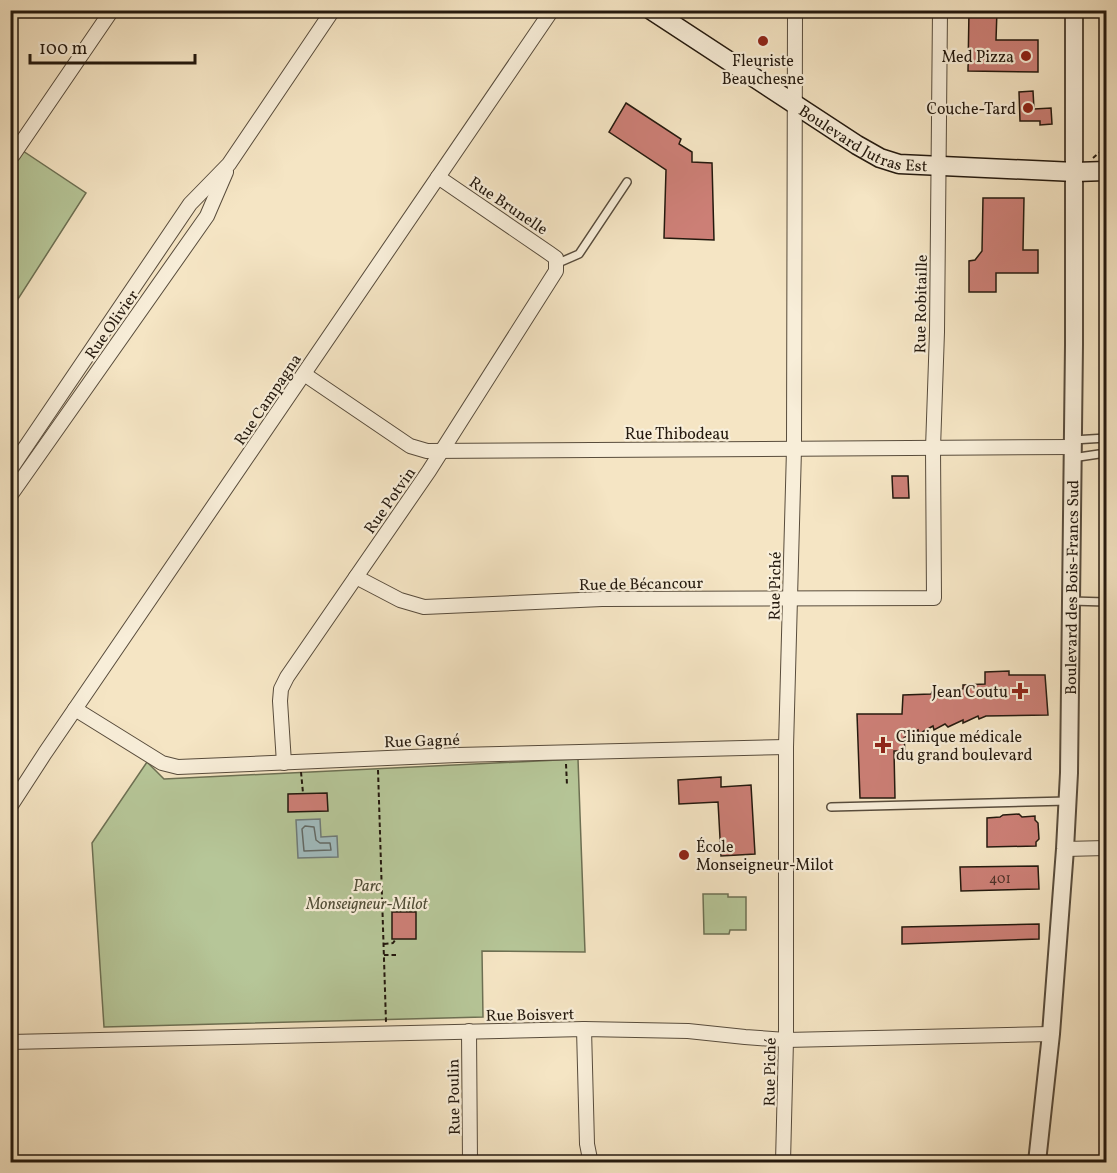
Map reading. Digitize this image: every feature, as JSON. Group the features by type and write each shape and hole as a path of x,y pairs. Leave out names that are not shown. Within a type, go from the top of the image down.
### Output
{"main road":[{"name":"Boulevard Jutras Est","path":"651,10 856,145 880,158 899,164 1107,171"}],"street":[{"path":"13,155 112,10"},
{"name":"Rue Olivier","path":"10,470 190,204 229,164 333,10"},
{"name":"Rue Campagna","path":"10,807 552,10"},
{"name":"Rue Piché","path":"783,1162 786,1040 786,747 794,449 795,10"},
{"name":"Rue Robitaille","path":"933,598 940,10"},
{"name":"Boulevard des Bois-Francs Sud","path":"1037,1162 1051,1034 1069,774 1075,171 1074,10"},
{"name":"Rue Olivier","path":"10,496 207,216 229,164"},
{"name":"Rue Brunelle","path":"438,177 549,253 555,258 556,264"},
{"name":"Rue Potvin","path":"284,763 281,689 286,677 442,451 555,271 556,264"},
{"name":"Rue Thibodeau","path":"304,374 410,446 427,451 1073,448"},
{"name":"Rue de Bécancour","path":"356,577 400,600 424,607 602,598 933,598"},
{"name":"Rue Gagné","path":"75,709 162,763 178,767 377,758 786,747"},
{"path":"1065,849 1107,848"},
{"path":"584,1029 587,1144 592,1162"},
{"name":"Rue Boisvert","path":"10,1042 584,1029 688,1031 786,1040 1051,1034"},
{"name":"Rue Poulin","path":"469,1031 470,1162"}],"lane":[{"path":"556,264 579,254 627,182"},
{"path":"169,236 185,248"},
{"path":"63,392 76,402"},
{"path":"1073,448 1107,438"},
{"path":"1073,448 1107,454"},
{"path":"1071,601 1107,602"},
{"path":"831,807 1068,801"}],"path":[{"path":"565,752 567,785"},
{"path":"377,758 387,1033"},
{"path":"301,762 303,793"},
{"path":"384,944 393,943 396,939"},
{"path":"384,956 396,955"}],"green space":[{"path":"11,143 86,193 11,310"},
{"name":"Parc Monseigneur-Milot","path":"578,759 585,952 482,951 483,1017 104,1027 92,843 147,762 164,779"},
{"path":"703,894 746,897 746,930 730,930 729,934 704,934"}],"water":[{"path":"320,819 321,837 337,836 338,857 298,858 296,820"}],"building":[{"path":"969,10 997,10 996,40 1038,40 1038,72 968,71"},
{"path":"1033,91 1034,109 1051,108 1052,124 1040,125 1040,121 1020,121 1019,92"},
{"path":"626,103 681,139 679,144 692,152 692,162 712,163 714,240 664,238 666,170 609,132"},
{"path":"983,198 1024,198 1023,250 1038,250 1038,273 996,273 996,292 969,292 969,261 975,260 982,251"},
{"path":"892,476 908,476 909,498 893,498"},
{"path":"1009,671 1009,675 1045,675 1048,715 986,716 979,719 978,716 948,727 945,724 934,730 933,726 919,734 918,730 904,738 905,751 894,751 895,798 860,798 857,714 902,714 903,695 931,694 933,690 963,689 963,685 985,684 985,672"},
{"path":"721,777 721,787 751,785 755,854 721,856 718,802 679,804 678,780"},
{"path":"327,793 328,811 288,812 288,794"},
{"path":"1019,814 1022,817 1035,816 1039,839 1036,846 987,847 987,818"},
{"path":"1038,866 1039,889 961,891 960,867"},
{"path":"392,912 416,912 416,939 392,939"},
{"path":"1039,924 1039,939 902,944 902,927"}],"place":[{"name":"Fleuriste Beauchesne","path":"763,41"},
{"name":"Med Pizza","path":"1026,56"},
{"name":"Couche-Tard","path":"1028,108"},
{"name":"Jean Coutu","path":"1020,691"},
{"name":"Clinique médicale du grand boulevard","path":"883,745"},
{"name":"École Monseigneur-Milot","path":"684,855"}]}
